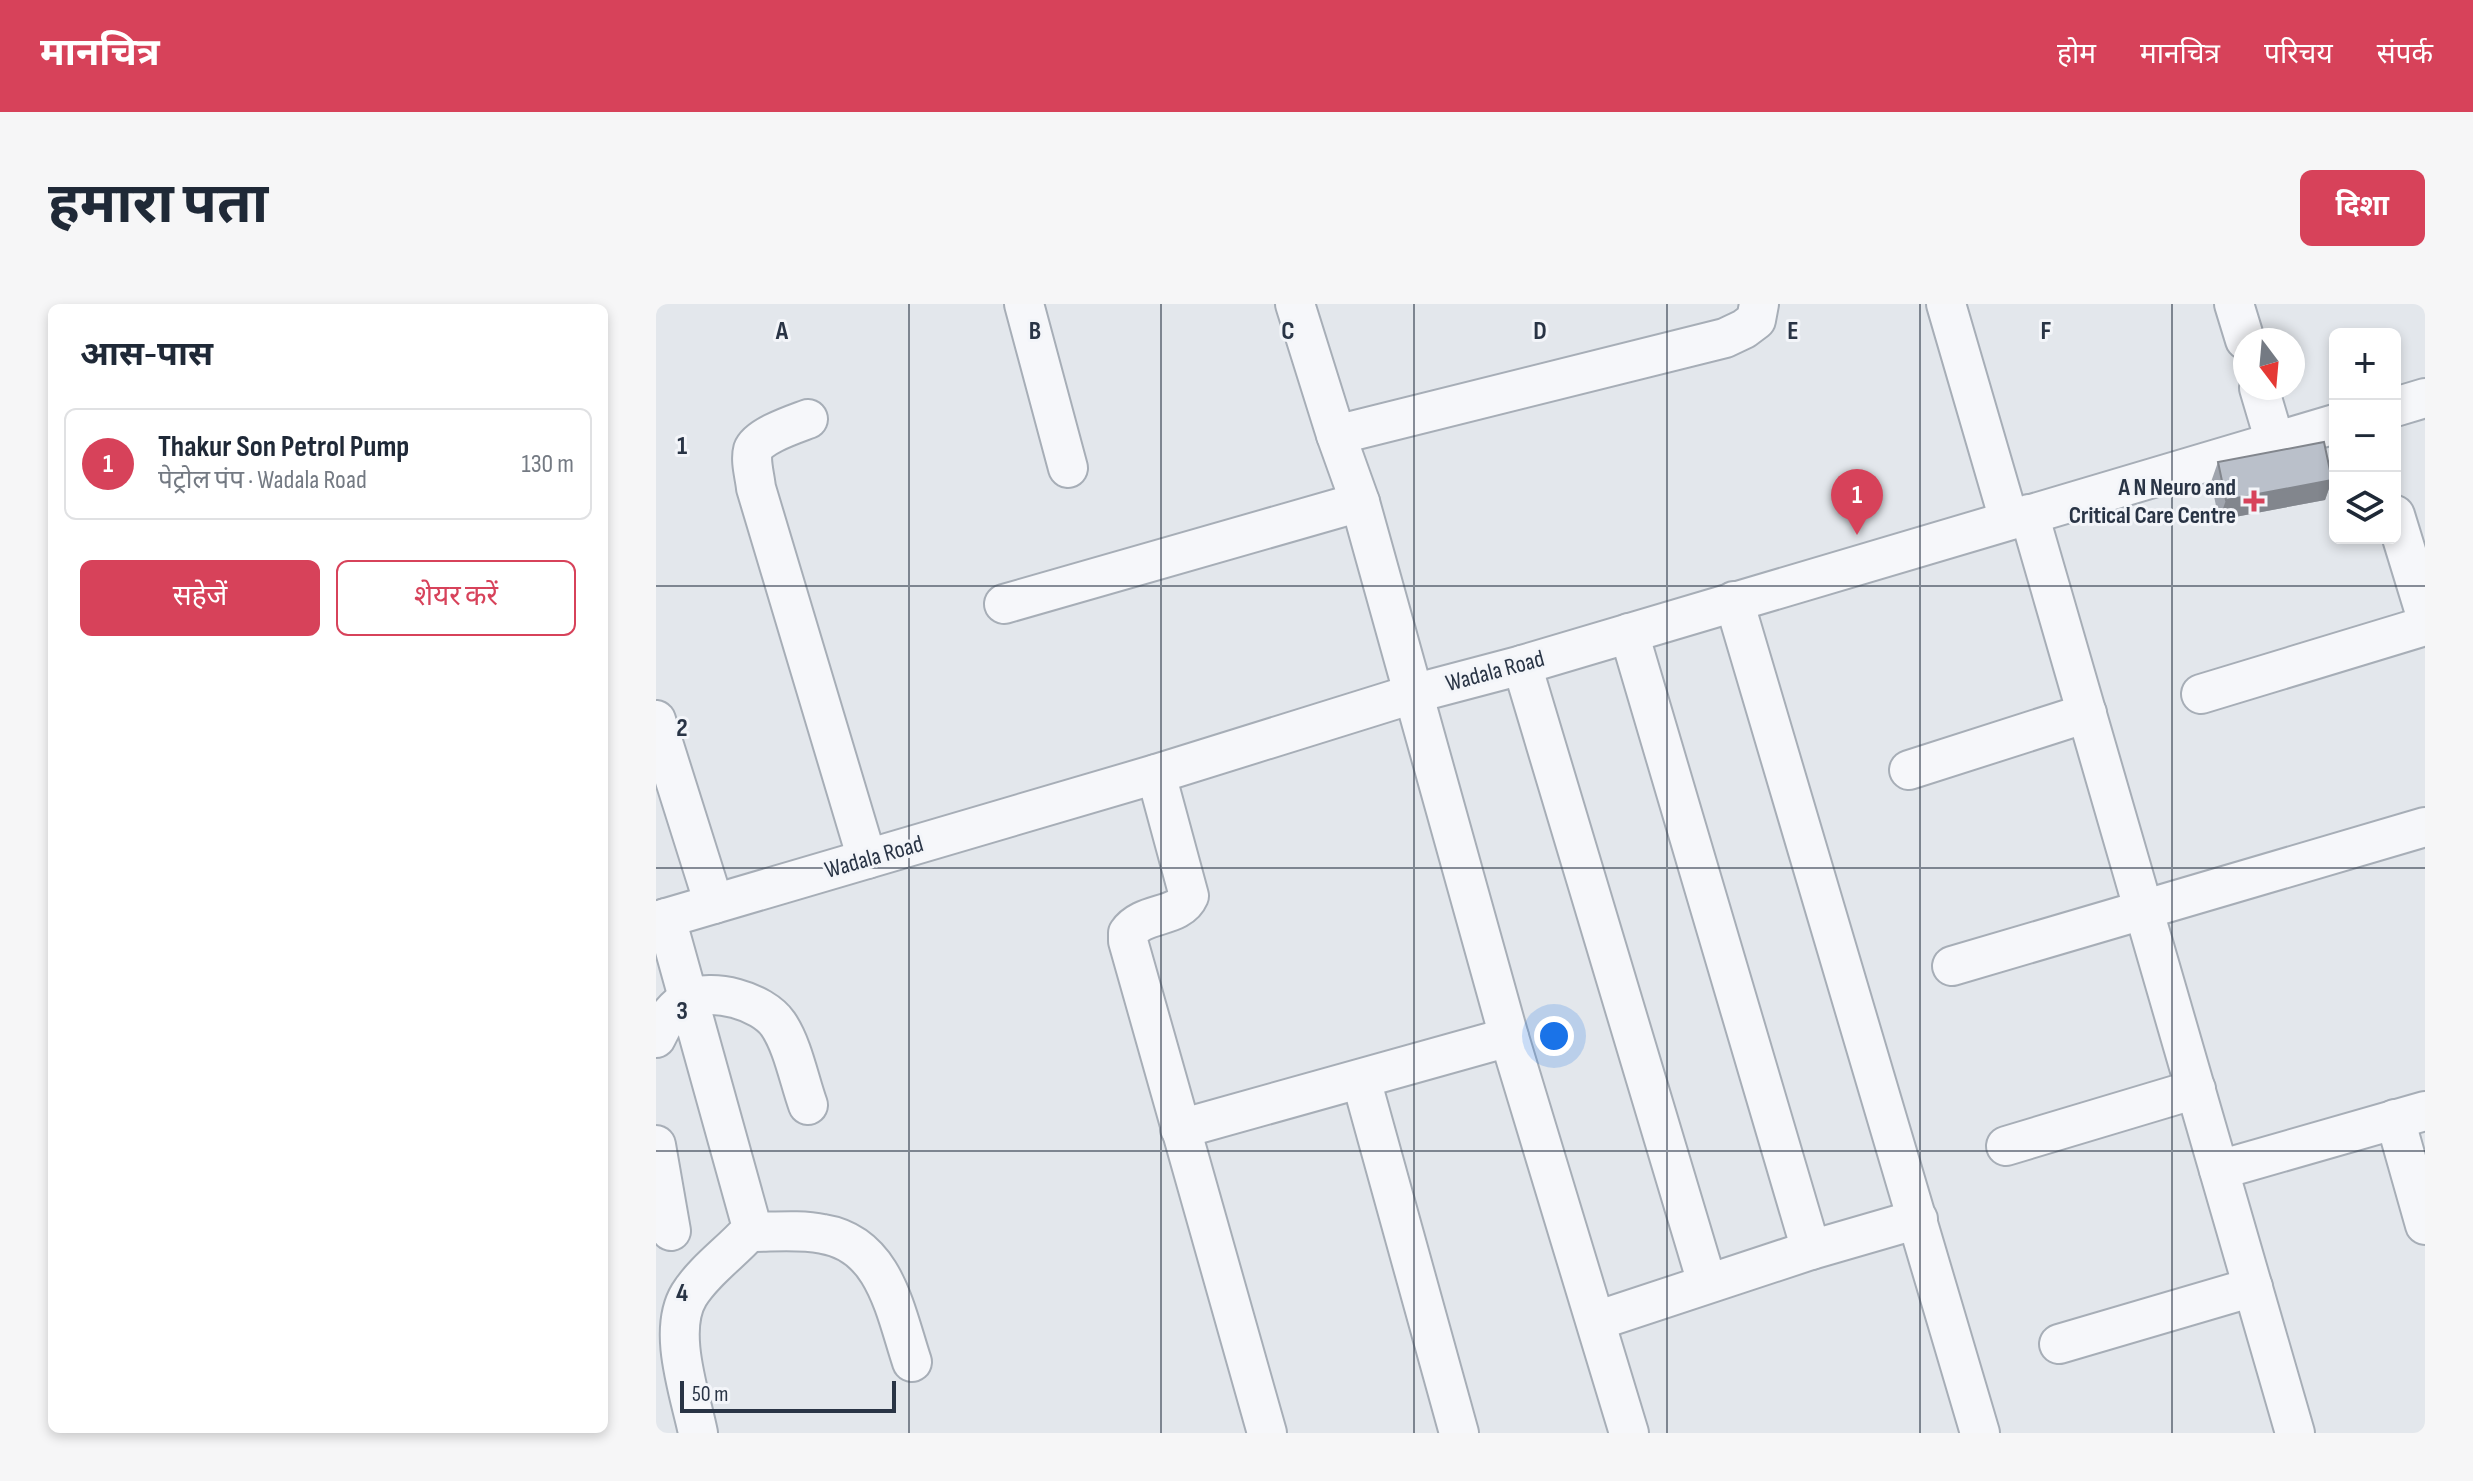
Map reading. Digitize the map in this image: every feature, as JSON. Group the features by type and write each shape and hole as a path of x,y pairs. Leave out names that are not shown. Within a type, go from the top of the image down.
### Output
{"street":[{"path":"1024,304 1068,468"},
{"path":"1295,304 1360,502 1416,693 1509,1037 1629,1433"},
{"path":"1336,435 1725,338 1756,320 1759,304"},
{"path":"1946,304 2087,713 2295,1433"},
{"path":"2234,304 2241,328"},
{"path":"2401,405 2425,398"},
{"path":"2263,400 2275,442"},
{"path":"808,419 760,441 753,450 753,469 756,488 867,859"},
{"name":"Wadala Road","path":"661,920 1156,774 1416,693 1522,665 2329,426"},
{"path":"1004,604 1360,502"},
{"path":"2401,535 2425,613"},
{"path":"1734,601 1980,1433"},
{"path":"2201,694 2425,626"},
{"path":"1629,633 1811,1250"},
{"path":"1522,665 1707,1283"},
{"path":"1909,770 2087,713"},
{"path":"656,720 714,904"},
{"path":"1156,774 1189,896 1179,908 1141,920 1128,933 1128,941 1267,1433"},
{"path":"1952,966 2425,827"},
{"path":"661,920 688,999 748,1209 749,1232"},
{"path":"656,1038 673,1013 688,999 729,996 750,1003 777,1023 808,1105"},
{"path":"1180,1129 1509,1037"},
{"path":"1361,1079 1459,1433"},
{"path":"2006,1146 2196,1089"},
{"path":"2219,1170 2410,1115 2425,1225"},
{"path":"656,1145 671,1231"},
{"path":"1596,1321 1811,1250 1918,1219"},
{"path":"698,1433 679,1329 683,1311 688,1296 700,1281 749,1232 824,1234 856,1245 879,1270 912,1362"},
{"path":"2059,1344 2253,1287"}],"building":[{"path":"2324,442 2329,481 2226,500 2218,462"}],"place":[{"name":"A N Neuro and Critical Care Centre","path":"2254,501"},
{"name":"Thakur Son Petrol Pump","path":"1857,535"}]}
